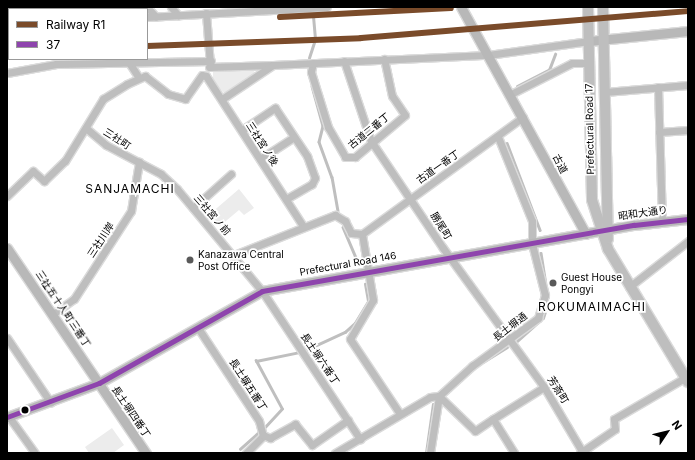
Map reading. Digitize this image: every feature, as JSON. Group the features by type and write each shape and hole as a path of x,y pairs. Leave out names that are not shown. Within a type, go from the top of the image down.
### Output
{"main road":[{"name":"古道","path":"461,7 514,98 586,234"},
{"name":"Prefectural Road 17","path":"588,7 592,200 604,230 608,249 630,288 687,378"},
{"name":"Prefectural Road 17","path":"603,7 605,92 604,230"},
{"path":"589,40 688,31"},
{"name":"昭和大通り","path":"604,230 662,221 688,219"},
{"name":"Prefectural Road 146","path":"8,417 51,403 99,383 262,291 371,270 532,244 604,230"},
{"name":"三社五十人町三番丁","path":"7,248 99,383"},
{"name":"長土塀四番丁","path":"99,383 146,453"}],"street":[{"path":"171,7 178,15"},
{"path":"148,17 252,9 327,7"},
{"path":"148,8 156,17"},
{"path":"7,196 33,170 44,181 65,161 87,129 103,99 138,78 145,76 168,94 184,99 204,75 210,64 206,13"},
{"path":"7,73 56,61 128,61 274,65 488,55 589,40"},
{"name":"古道二番丁","path":"313,63 311,72 328,127 345,157 355,157 370,141 405,115 392,96 384,59"},
{"path":"128,61 138,78"},
{"name":"勝尾町","path":"344,61 370,141 411,197 510,341"},
{"path":"514,98 521,89 572,63 590,63"},
{"path":"222,99 274,65"},
{"name":"三社宮ノ後","path":"204,75 222,99 304,226"},
{"path":"605,92 688,85"},
{"path":"658,87 662,221"},
{"path":"242,130 275,108 307,156 315,178 312,184 286,199"},
{"name":"古道一番丁","path":"362,234 411,197 498,137 523,117"},
{"name":"三社町","path":"87,129 106,145 139,162"},
{"path":"659,132 688,130"},
{"path":"260,159 294,136"},
{"name":"長土塀通","path":"335,453 344,451 360,439 430,397 440,396 472,366 510,341 538,318 543,309 545,295 532,244 532,221 498,137"},
{"name":"三社宮ノ前","path":"139,162 161,174 234,255 262,291"},
{"name":"三社川岸","path":"53,314 74,299 131,211 139,162"},
{"path":"193,208 231,174"},
{"path":"234,255 335,215 345,220 351,233 362,234 371,270 373,300 350,339 400,414"},
{"path":"630,288 688,241"},
{"name":"長土塀六番丁","path":"262,291 360,439"},
{"name":"長土塀五番丁","path":"198,328 259,420 262,435"},
{"path":"7,338 51,403"},
{"name":"芳斎町","path":"510,341 544,387 582,452"},
{"path":"582,452 615,429 614,418 687,378"},
{"path":"440,396 475,431 544,387"},
{"path":"430,453 440,396"},
{"path":"8,417 35,453"},
{"path":"493,419 514,453"},
{"path":"246,453 262,435 270,438 295,424 312,445 348,420"}],"shaded area":[{"path":"253,69 255,73 224,93 213,83 213,72"},
{"path":"239,189 254,208 244,215 239,210 220,226 210,214"},
{"path":"112,428 124,445 113,453 89,453 85,447"}],"waterway":[{"path":"309,58 315,39 313,15"},
{"path":"517,86 549,70 555,54"},
{"path":"312,86 323,126 319,142 332,177 338,210"},
{"path":"507,143 540,230"},
{"path":"343,227 357,260"},
{"path":"541,253 546,284"},
{"path":"306,350 345,332 355,323 368,301 365,284"},
{"path":"516,342 543,318 547,306"},
{"path":"483,362 507,347"},
{"path":"264,428 282,409 256,361 300,352"},
{"path":"426,453 433,404"},
{"path":"240,449 259,432"}],"rail line":[{"name":"R1","path":"280,17 451,8"},
{"name":"R1","path":"148,46 361,38 688,11"}],"transit line":[{"name":"37","path":"7,417 99,383 262,291 634,225 688,219"}],"place":[{"name":"Kanazawa Central Post Office","path":"190,260"},
{"name":"Guest House Pongyi","path":"553,283"}],"district":[{"name":"SANJAMACHI","path":"130,189"},
{"name":"ROKUMAIMACHI","path":"592,307"}]}
